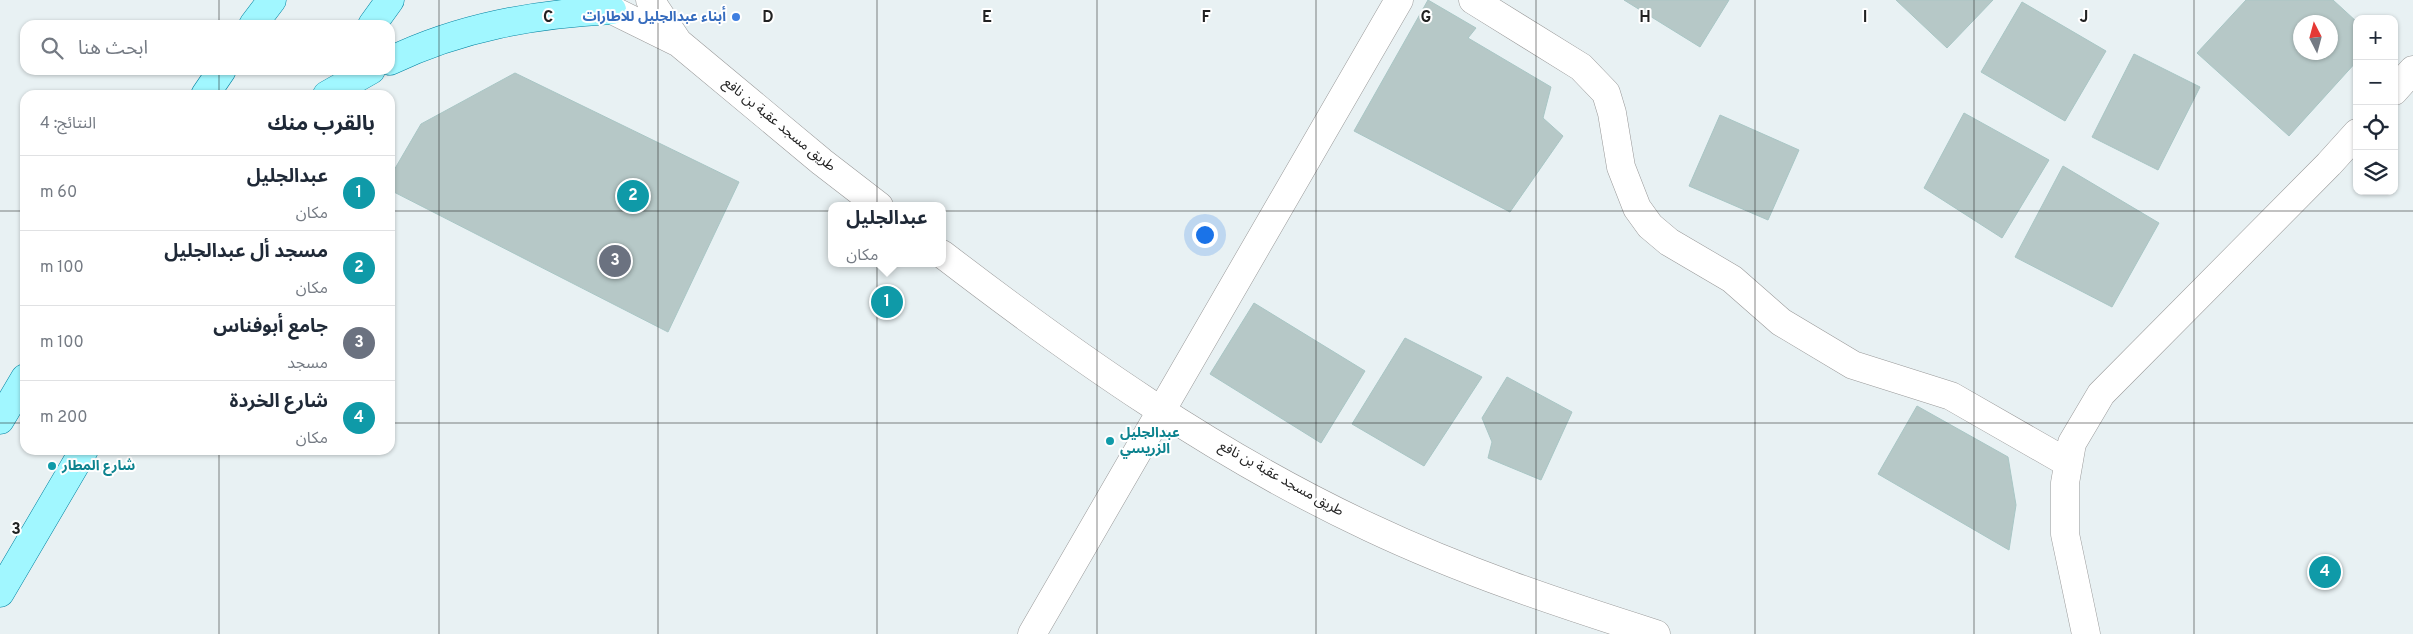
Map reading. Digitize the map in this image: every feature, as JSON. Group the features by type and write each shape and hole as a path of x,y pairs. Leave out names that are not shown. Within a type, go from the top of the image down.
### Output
{"main road":[{"path":"376,20 390,0"},
{"path":"395,59 481,28 605,5"},
{"path":"208,90 219,75"},
{"path":"326,90 336,75"},
{"path":"336,90 362,75"},
{"path":"0,420 20,386"},
{"path":"0,592 81,455"}],"street":[{"name":"طريق مسجد عقبة بن نافع","path":"650,0 679,43"},
{"path":"1032,634 1399,0"},
{"path":"1473,0 1581,67 1595,79 1606,94 1612,113 1621,167 1637,208 1650,226 1669,242 1732,279 1781,322 1853,365 1952,396 2068,463"},
{"name":"طريق مسجد عقبة بن نافع","path":"605,5 679,43 822,162 874,202"},
{"path":"2398,87 2413,70"},
{"path":"2086,634 2066,534 2065,483 2072,443 2100,394 2329,164 2353,137"},
{"name":"طريق مسجد عقبة بن نافع","path":"946,257 1098,369 1160,411 1274,479 1369,527 1457,566 1564,605 1656,634"}],"building":[{"path":"1428,0 1476,28 1468,38 1551,87 1543,118 1563,136 1510,212 1354,131"},
{"path":"1624,0 1729,0 1700,47"},
{"path":"1896,0 1993,0 1947,48"},
{"path":"2246,0 2333,0 2353,18 2353,65 2289,136 2197,53"},
{"path":"2022,2 2106,51 2065,121 1981,72"},
{"path":"2134,54 2200,87 2158,170 2092,137"},
{"path":"515,73 739,182 668,332 395,193 395,168 421,124"},
{"path":"1964,113 2049,160 2002,238 1924,188"},
{"path":"1720,115 1799,150 1768,220 1689,186"},
{"path":"2063,166 2159,223 2112,307 2015,257"},
{"path":"1254,303 1365,371 1321,443 1210,374"},
{"path":"1405,338 1482,377 1424,466 1352,424"},
{"path":"1507,377 1572,412 1541,480 1488,458 1492,442 1482,418"},
{"path":"1917,406 2008,457 2016,505 2009,550 1878,474"}],"place":[{"name":"أبناء عبدالجليل للاطارات","path":"736,17"},
{"name":"مسجد أل عبدالجليل","path":"633,196"},
{"name":"جامع أبوفناس","path":"615,261"},
{"name":"عبدالجليل","path":"887,302"},
{"name":"عبدالجليل الزريسي","path":"1110,441"},
{"name":"شارع المطار","path":"52,466"},
{"name":"شارع الخردة","path":"2325,572"}]}
